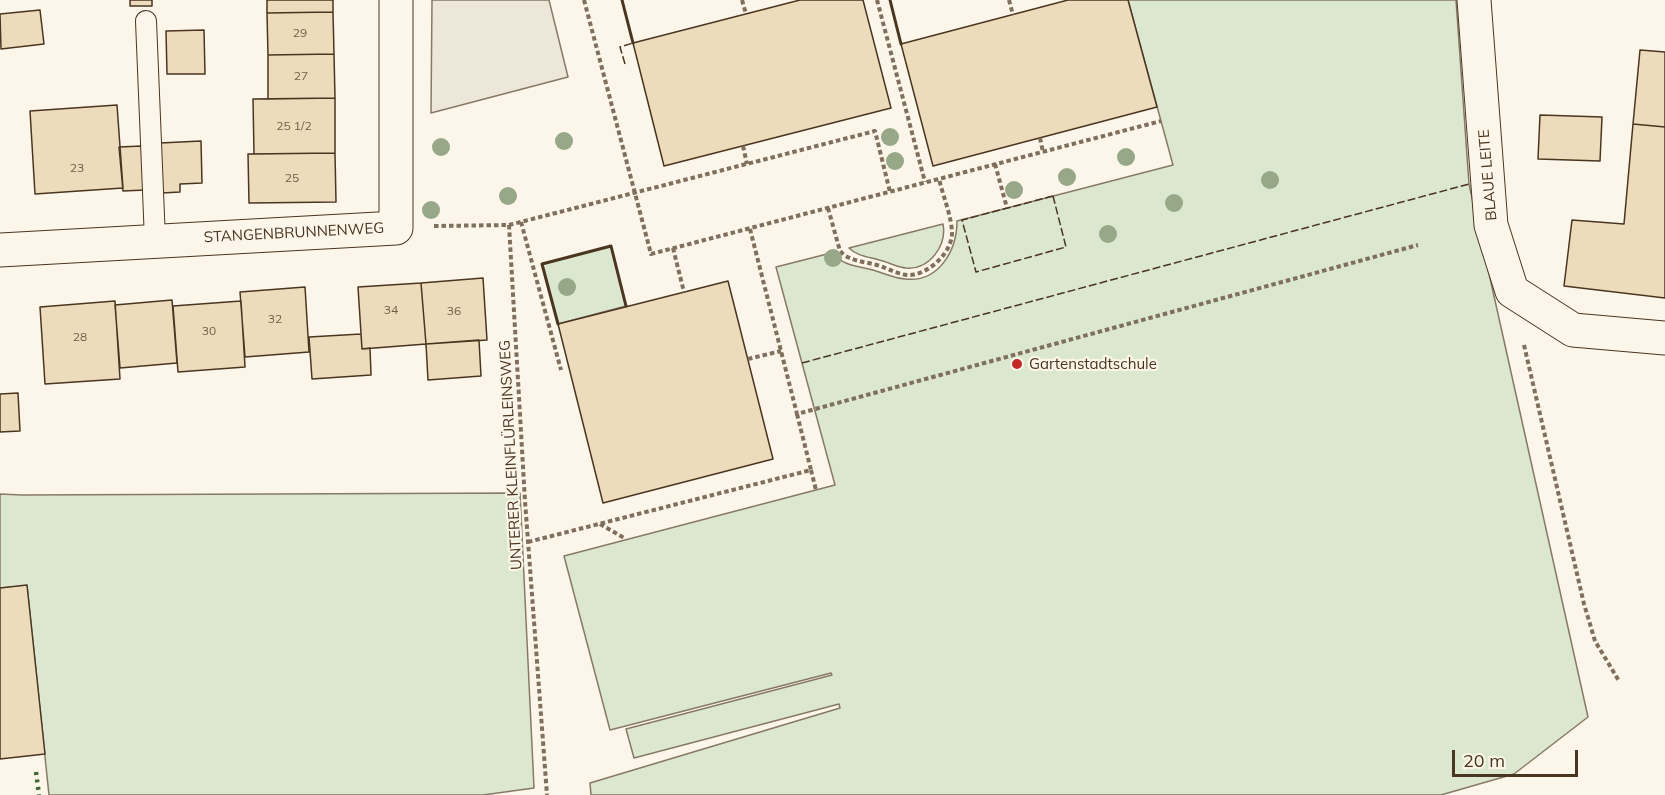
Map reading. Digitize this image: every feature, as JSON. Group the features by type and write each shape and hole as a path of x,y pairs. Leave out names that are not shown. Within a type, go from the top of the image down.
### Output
{"street":[{"name":"STANGENBRUNNENWEG","path":"0,250 396,228 396,0"},
{"name":"BLAUE LEITE","path":"1474,0 1491,225 1512,291"},
{"path":"1512,291 1573,330 1665,339"}],"lane":[{"path":"146,21 155,240"}],"path":[{"path":"584,0 651,254 1161,121"},
{"path":"742,0 746,14"},
{"path":"877,0 925,182"},
{"path":"1009,0 1013,15"},
{"path":"396,228 509,225 874,131 890,192"},
{"path":"1040,138 1043,152"},
{"path":"743,146 747,164"},
{"path":"995,164 1007,208"},
{"path":"828,208 840,251 844,255 893,272 908,275 919,273 941,258 949,247 952,235 939,179"},
{"path":"521,222 561,370"},
{"name":"UNTERER KLEINFLÜRLEINSWEG","path":"509,225 528,542 547,795"},
{"path":"750,229 816,490"},
{"path":"797,414 1418,244"},
{"path":"673,248 684,292"},
{"path":"1512,291 1584,604 1595,641 1619,681"},
{"path":"748,359 781,351"},
{"path":"528,542 811,470"},
{"path":"600,524 626,539"}],"green space":[{"name":"Gartenstadtschule","path":"1128,0 1456,0 1469,184 1588,717 1514,774 1441,795 591,795 590,783 840,708 839,704 634,758 626,729 832,675 831,673 610,730 564,556 835,485 776,267 831,253 851,265 897,278 917,279 927,276 944,262 954,243 957,221 1173,165"},
{"path":"943,224 942,240 935,255 915,268 899,267 859,255 849,248"},
{"path":"611,246 626,306 558,324 542,264"},
{"path":"520,493 534,788 483,795 49,795 27,586 0,588 0,494"}],"shaded area":[{"path":"432,0 549,0 568,77 431,113"}],"building":[{"path":"130,0 152,0 152,6 130,6"},
{"path":"267,0 333,0 333,12 267,13"},
{"path":"800,0 863,0 891,108 664,166 633,43"},
{"path":"1068,0 1128,0 1157,107 933,166 901,44"},
{"path":"40,10 44,44 1,49 0,14"},
{"path":"333,12 334,54 268,55 267,13"},
{"path":"204,30 205,74 167,74 166,31"},
{"path":"1640,50 1665,52 1665,127 1633,124"},
{"path":"334,54 335,98 268,99 268,55"},
{"path":"335,98 335,153 254,154 253,99"},
{"path":"117,105 123,188 35,194 30,111"},
{"path":"1540,115 1602,117 1600,161 1538,159"},
{"path":"1633,124 1665,127 1665,298 1564,286 1572,220 1624,224"},
{"path":"201,141 202,183 180,184 180,192 162,193 160,143"},
{"path":"142,146 145,190 123,191 119,147"},
{"path":"335,153 336,202 249,203 248,154"},
{"path":"483,278 487,340 426,344 421,283"},
{"path":"728,281 773,459 603,503 558,324"},
{"path":"421,283 426,344 362,349 358,287"},
{"path":"305,287 309,352 245,357 240,292"},
{"path":"172,300 177,363 120,368 115,305"},
{"path":"115,301 120,379 45,384 40,307"},
{"path":"241,301 245,367 178,372 173,306"},
{"path":"361,334 362,349 370,348 371,375 312,379 309,337"},
{"path":"479,340 481,376 428,380 426,344"},
{"path":"18,393 20,431 0,432 0,394"},
{"path":"27,585 45,754 0,759 0,588"}],"hedge":[{"path":"36,772 39,795"}],"fence":[{"path":"625,64 620,47 633,43"},
{"path":"802,363 1469,184"},
{"path":"1053,196 1066,247 976,272 962,220 1053,196"}],"wall":[{"path":"622,0 633,43"},
{"path":"890,0 901,44"},
{"path":"558,324 542,264 611,246 626,306"}],"place":[{"name":"Gartenstadtschule","path":"1017,364"}]}
